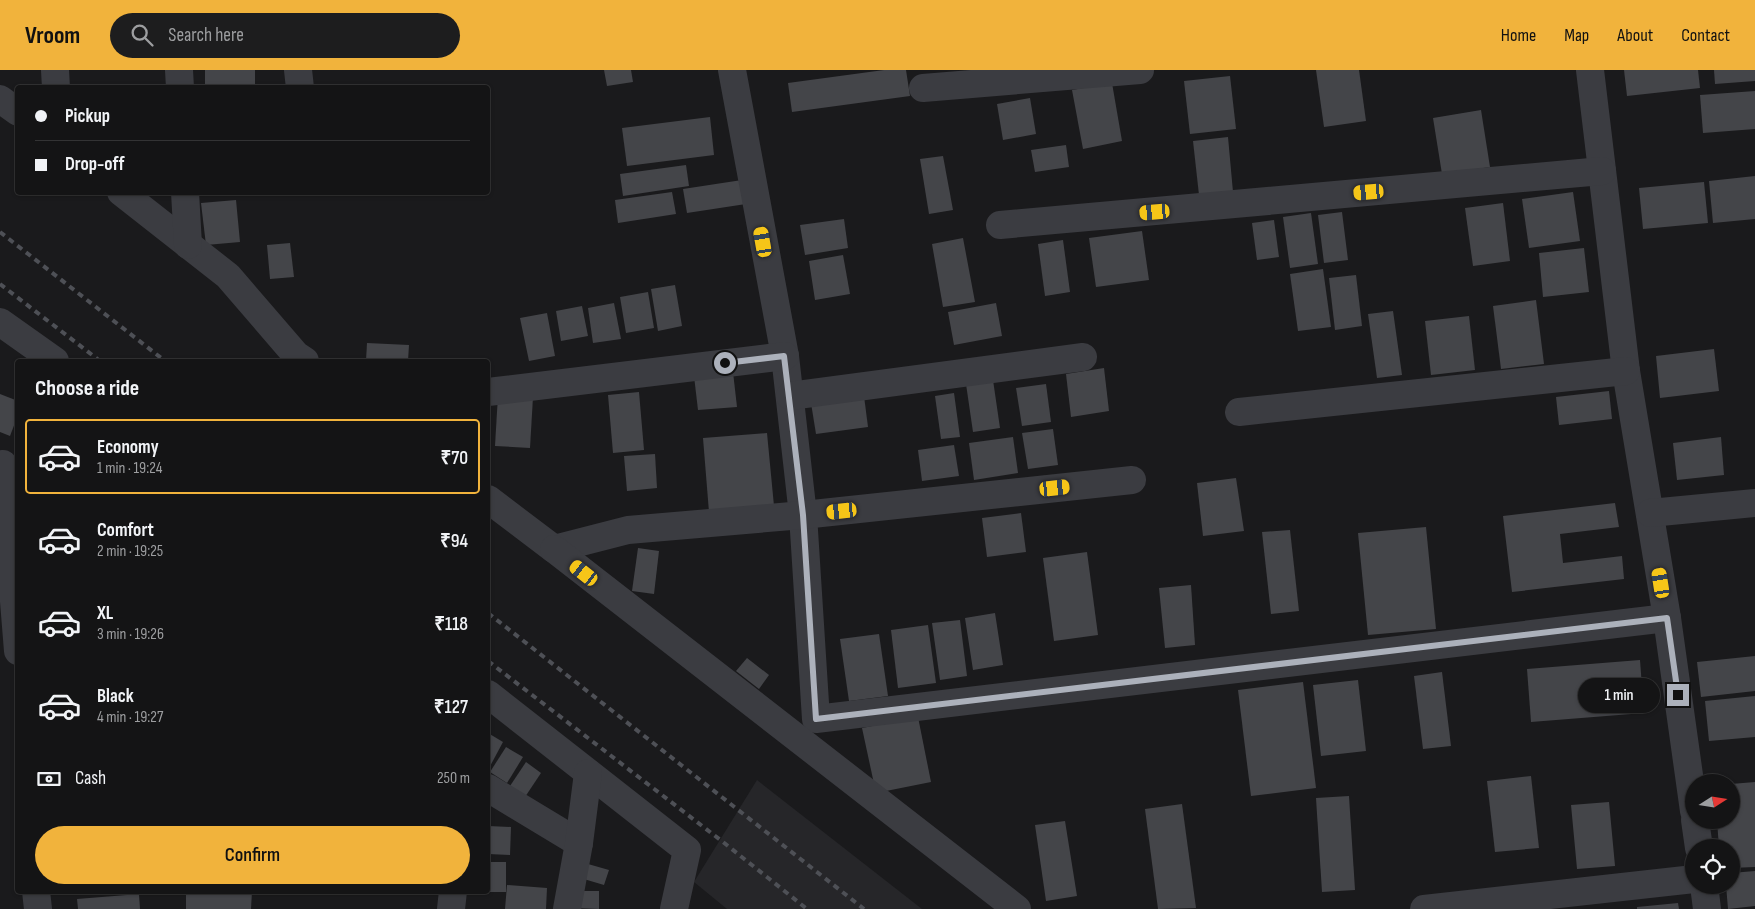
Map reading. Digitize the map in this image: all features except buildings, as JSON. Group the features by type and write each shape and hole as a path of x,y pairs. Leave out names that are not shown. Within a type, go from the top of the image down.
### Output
{"street":[{"path":"54,70 56,85"},
{"path":"179,70 180,85"},
{"path":"298,70 300,85"},
{"path":"732,70 790,396 803,515 816,719 1667,618"},
{"path":"1590,70 1626,371 1667,618 1689,774"},
{"path":"923,88 1128,71"},
{"path":"0,98 15,110"},
{"path":"1000,226 1602,171"},
{"path":"125,195 228,276 296,355 302,359"},
{"path":"185,195 188,245"},
{"path":"0,322 53,359"},
{"path":"490,392 784,356"},
{"path":"790,396 1083,356"},
{"path":"1239,412 1626,371"},
{"path":"7,466 15,601"},
{"path":"554,549 628,530 803,515 1132,480"},
{"path":"490,501 1017,909"},
{"path":"1650,513 1755,503"},
{"path":"490,696 687,850 674,909"},
{"path":"567,909 579,843 588,773"},
{"path":"490,789 579,843"},
{"path":"1424,909 1685,881"},
{"path":"36,894 38,909"},
{"path":"451,909 453,894"},
{"path":"1705,894 1707,909"}],"shaded area":[{"path":"757,780 922,909 727,909 694,882"}],"railway":[{"path":"0,232 162,359"},
{"path":"0,284 97,359"},
{"path":"490,615 864,909"},
{"path":"490,663 807,909"}],"route":[{"path":"725,363 784,356 803,515 816,719 1667,618 1678,695"}]}
